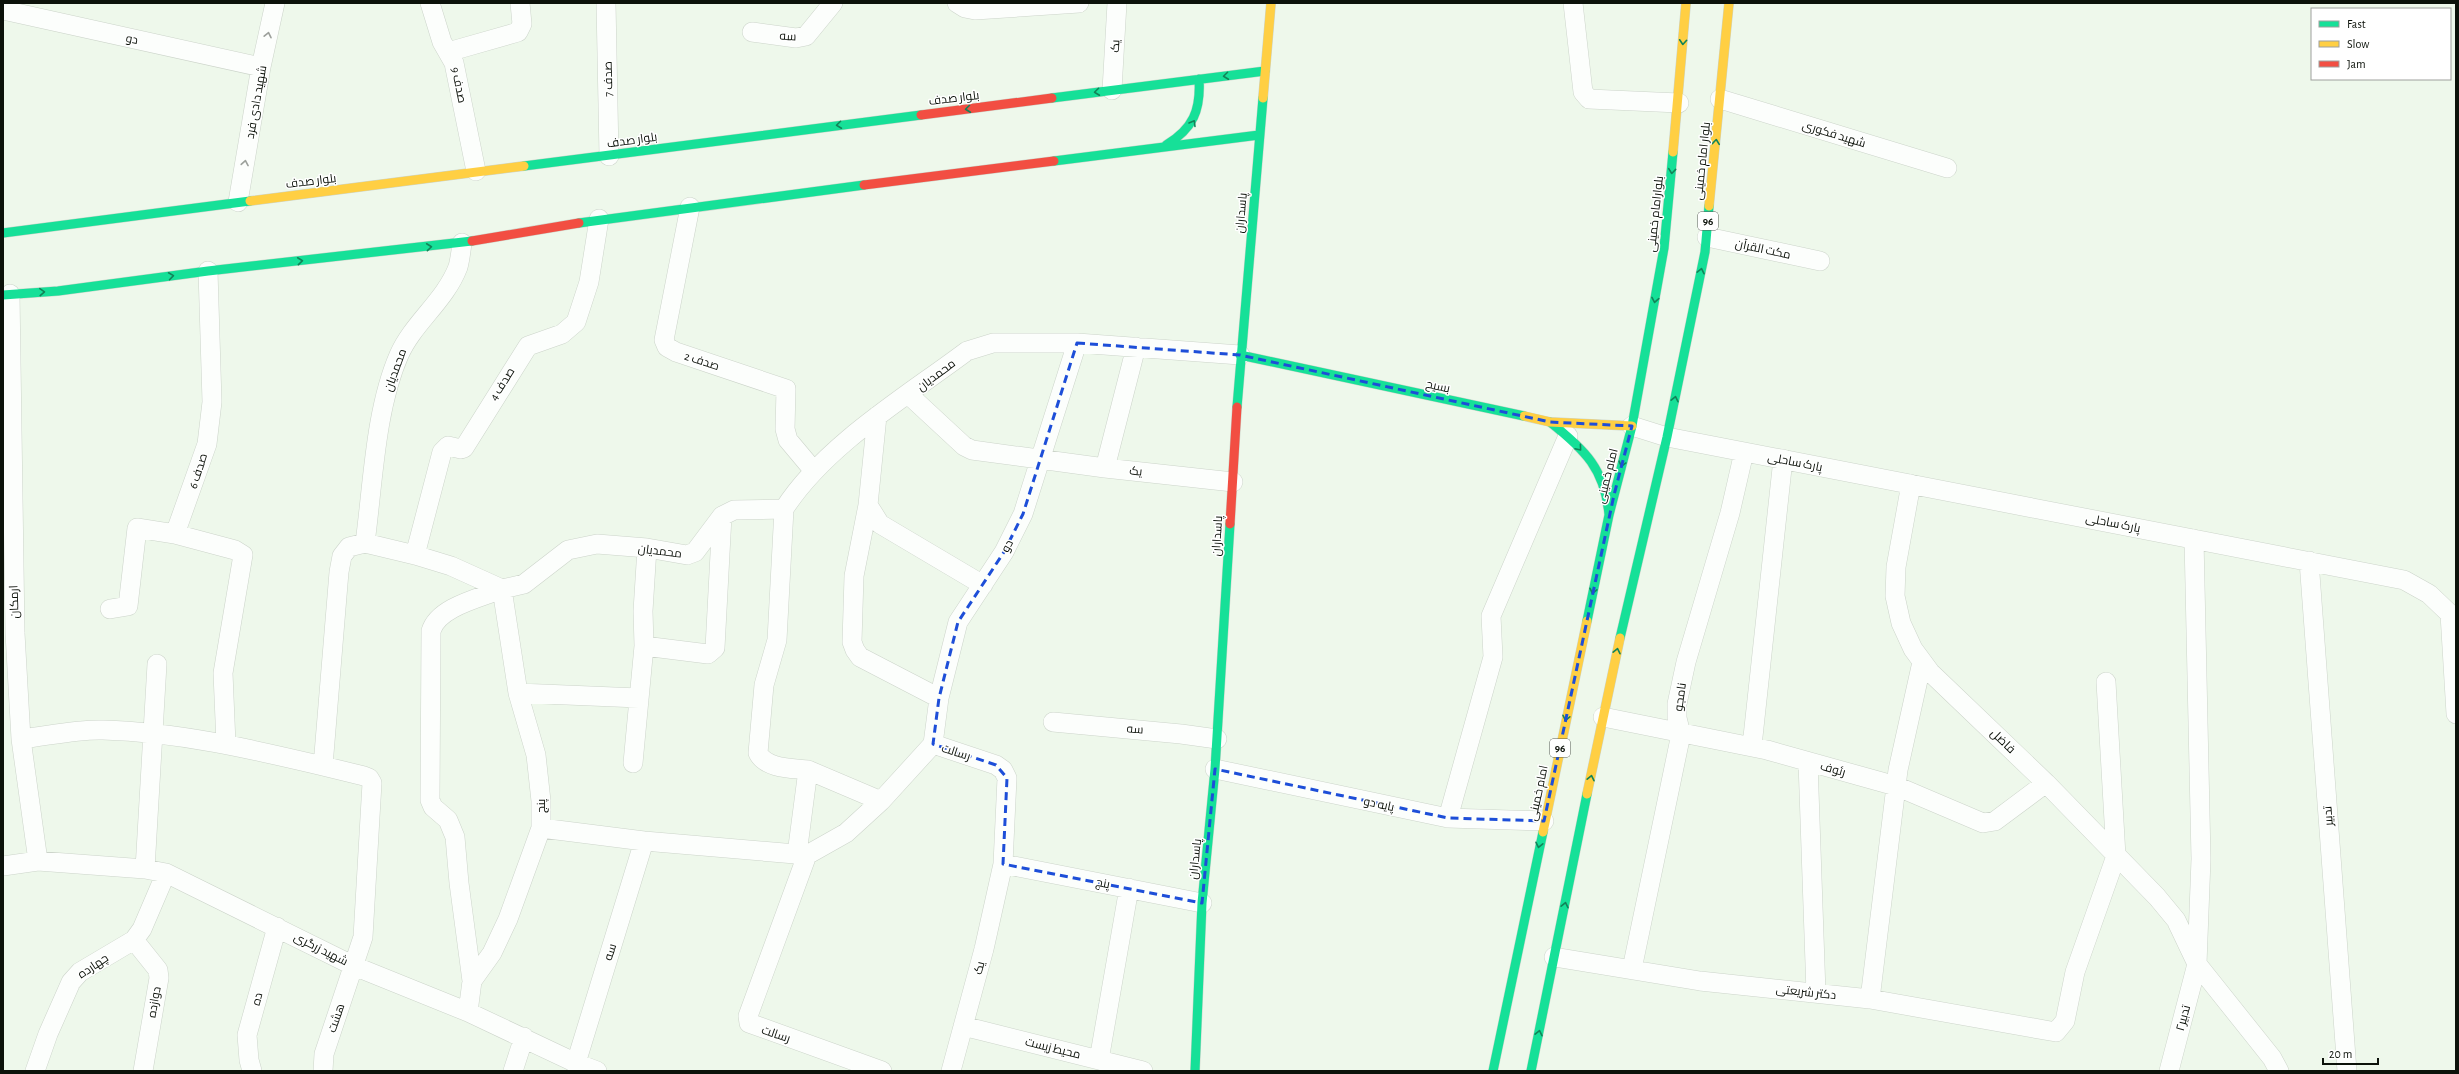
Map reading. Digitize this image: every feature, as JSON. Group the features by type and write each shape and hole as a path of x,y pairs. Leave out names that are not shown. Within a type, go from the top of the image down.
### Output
{"main road":[{"name":"پاسداران","path":"1195,1071 1202,903 1216,769 1240,355 1271,3"},
{"name":"بلوارامام خمینی","path":"1632,426 1664,248 1679,103 1686,3"},
{"name":"بلوار امام خمینی","path":"1667,437 1707,237 1729,3"},
{"name":"بلوار صدف","path":"3,233 476,171 609,156 1265,71"},
{"path":"1163,147 1176,139 1189,128 1195,119 1201,95 1199,79"},
{"path":"6,294 58,291 208,271 462,243 599,219 1259,135"},
{"name":"بسیح","path":"1240,355 1550,422 1632,426"},
{"path":"1550,422 1568,436 1592,462 1606,487 1609,515"},
{"name":"امام خمینی","path":"1493,1071 1609,515 1632,426"},
{"name":"96","path":"1531,1071 1603,717 1646,520 1667,437"}],"street":[{"name":"شهید دادی فرد","path":"238,202 261,67 275,3"},
{"name":"صدف 9","path":"430,3 442,42 454,63 476,171"},
{"path":"448,52 518,32 522,24 520,3"},
{"name":"صدف 7","path":"606,3 609,156"},
{"name":"سه","path":"752,32 796,38 806,36 833,3"},
{"path":"957,3 965,8 975,10 1079,3"},
{"name":"یک","path":"1112,90 1117,3"},
{"path":"1573,3 1583,92 1589,99 1679,103"},
{"name":"دو","path":"3,10 33,10 261,67"},
{"name":"شهید فکوری","path":"1720,99 1947,168"},
{"name":"صدف 2","path":"690,207 664,340 667,347 676,352 786,390 785,429 788,440 814,471"},
{"name":"صدف 4","path":"415,555 442,452 448,446 461,449 464,448 528,346 562,334 576,322 589,282 599,219"},
{"name":"مکت القرآن","path":"1707,237 1820,261"},
{"name":"محمدیان","path":"365,543 383,402 399,356 409,336 438,300 458,267 462,243"},
{"name":"صدف 6","path":"175,534 207,444 212,402 208,271"},
{"name":"ارمکان","path":"6,294 12,543 21,740 38,861"},
{"name":"محمدیان","path":"784,509 798,487 814,471 877,416 909,395 967,351 981,345 993,343 1077,343 1240,355"},
{"name":"دو","path":"933,744 939,698 958,622 1004,552 1023,514 1077,343"},
{"path":"1105,468 1136,347"},
{"name":"یک","path":"909,395 964,446 972,450 1105,468 1233,482"},
{"path":"877,416 868,505 854,576 852,642 854,650 860,656 939,698"},
{"name":"پارک ساحلی","path":"1632,426 1667,437 2404,580 2429,594 2450,614 2456,714"},
{"path":"1448,818 1493,657 1491,616 1568,436"},
{"name":"نامجو","path":"1632,969 1681,734 1677,718 1677,704 1686,662 1730,513 1744,452"},
{"path":"1752,746 1783,459"},
{"name":"فاضل","path":"1911,484 1896,567 1895,596 1901,624 1922,662 2046,783 2157,897 2176,920 2197,964 2272,1058 2279,1071"},
{"path":"868,505 880,524 982,585"},
{"path":"644,646 708,654 714,648 722,516 734,510 784,509 777,640 764,685 758,753 762,760 769,764 808,770 881,801"},
{"name":"محمدیان","path":"472,981 459,883 456,837 448,820 433,806 430,800 431,632 436,620 448,611 502,589 524,584 568,550 596,544 647,548 687,555 695,552 722,516"},
{"path":"110,609 128,606 137,528 175,534 235,550 242,555 223,673 226,744"},
{"name":"تدبیر۲","path":"2169,1071 2197,964 2201,859 2194,539"},
{"path":"21,740 102,730 226,744 323,766 342,556 349,547 365,543 415,555 451,566 502,589"},
{"path":"632,763 644,646 643,611 647,548"},
{"name":"تدبیر","path":"2308,561 2347,1071"},
{"name":"پنج","path":"468,1012 472,981 492,953 508,919 541,828 541,800 536,756 518,693 502,589"},
{"path":"1870,999 1896,786 1922,662"},
{"path":"145,869 157,664"},
{"path":"2106,682 2116,856"},
{"path":"518,693 639,698"},
{"name":"رئوف","path":"1603,717 1681,734 1752,746 1896,786 1983,823 1990,823 2046,783"},
{"name":"سه","path":"1053,722 1217,739"},
{"name":"رسالت","path":"882,1071 749,1023 748,1016 802,855 846,833 881,801 933,744 996,765 1003,770 1007,778 1003,864"},
{"path":"1808,762 1816,993"},
{"name":"هشت","path":"323,766 364,776 369,778 372,783 363,937 324,1054 323,1071"},
{"name":"پایه دو","path":"1216,769 1448,818 1544,821"},
{"path":"541,828 644,841 802,855 808,770"},
{"name":"سه","path":"577,1067 644,841"},
{"name":"دکتر شریعتی","path":"1554,957 1700,981 1870,999 2056,1032 2065,1020 2075,972 2116,856"},
{"name":"شهید زرگری","path":"3,866 38,861 145,869 166,873 354,966 468,1012 524,1037 577,1067 597,1071"},
{"name":"یک","path":"951,1071 984,949 1003,864"},
{"name":"پنج","path":"1003,864 1202,903"},
{"name":"چهارده","path":"35,1071 48,1034 71,982 80,972 134,940 142,929 166,873"},
{"path":"1099,1060 1129,888"},
{"name":"ده","path":"252,1071 248,1060 247,1035 277,927"},
{"name":"دوازده","path":"134,940 158,970 159,978 143,1071"},
{"name":"محیط زیست","path":"963,1026 1144,1071"},
{"path":"514,1071 524,1037"}],"highlighted area":[{"path":"1077,343 1240,355 1550,422 1632,426 1614,495 1544,821 1448,818 1215,769 1202,903 1003,864 1007,778 996,765 933,744 939,698 958,622 1004,552 1023,514"}],"traffic: fast":[{"path":"1052,98 1265,71"},
{"path":"1166,145 1183,132 1193,118 1197,109 1199,79"},
{"path":"1237,407 1263,98"},
{"path":"524,166 921,115"},
{"path":"1054,161 1259,135"},
{"path":"1587,621 1609,515 1632,426 1664,248 1673,152"},
{"path":"579,223 864,185"},
{"path":"3,233 250,201"},
{"path":"1620,638 1667,437 1705,252 1709,206"},
{"path":"3,295 58,291 208,271 472,241"},
{"path":"1240,355 1524,416"},
{"path":"1550,422 1583,452 1598,473 1607,499 1609,515"},
{"path":"1195,1071 1202,903 1215,769 1230,524"},
{"path":"1531,1071 1587,794"},
{"path":"1493,1071 1543,832"}],"traffic: slow":[{"path":"1263,98 1271,3"},
{"path":"1673,152 1686,3"},
{"path":"1709,206 1729,3"},
{"path":"250,201 524,166"},
{"path":"1524,416 1550,422 1632,426"},
{"path":"1543,832 1587,621"},
{"path":"1587,794 1620,638"}],"traffic: jam":[{"path":"921,115 1052,98"},
{"path":"864,185 1054,161"},
{"path":"472,241 579,223"},
{"path":"1230,524 1237,407"}]}
